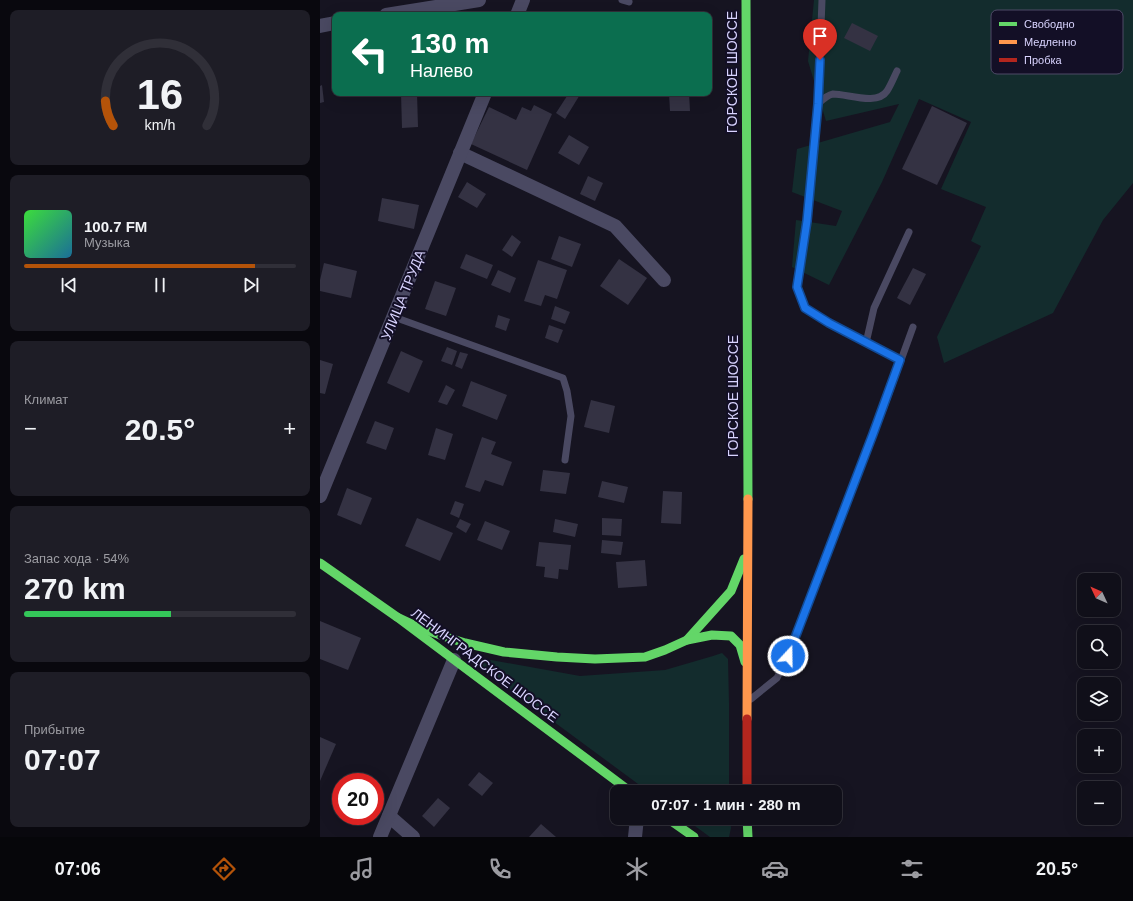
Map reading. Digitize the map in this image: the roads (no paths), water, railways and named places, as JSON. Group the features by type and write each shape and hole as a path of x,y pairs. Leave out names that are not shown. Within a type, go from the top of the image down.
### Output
{"street":[{"path":"405,12 479,0"},
{"path":"518,12 523,0"},
{"name":"ГОРСКОЕ ШОССЕ","path":"746,0 748,550 747,785"},
{"path":"320,26 332,24"},
{"name":"УЛИЦА ТРУДА","path":"320,496 484,96"},
{"path":"460,153 615,226 664,280"},
{"path":"687,640 731,591 748,550"},
{"name":"ЛЕНИНГРАДСКОЕ ШОССЕ","path":"320,563 397,617 622,785"},
{"path":"397,617 431,632 465,643 504,652 557,657 595,659 645,657 687,640 712,635 731,636 740,645 747,668"},
{"path":"380,837 454,660"},
{"path":"389,816 413,837"},
{"path":"635,837 636,825"},
{"path":"677,825 694,837"},
{"path":"748,825 748,837"}],"lane":[{"path":"822,0 818,104 807,221 797,287 805,308 866,343 900,360"},
{"path":"818,104 823,98 832,94 862,98 876,98 887,92 897,71"},
{"path":"866,343 874,308 909,232"},
{"path":"394,317 563,378 567,390 571,416 565,460"},
{"path":"747,702 777,678 788,656 876,428 913,327"}]}
